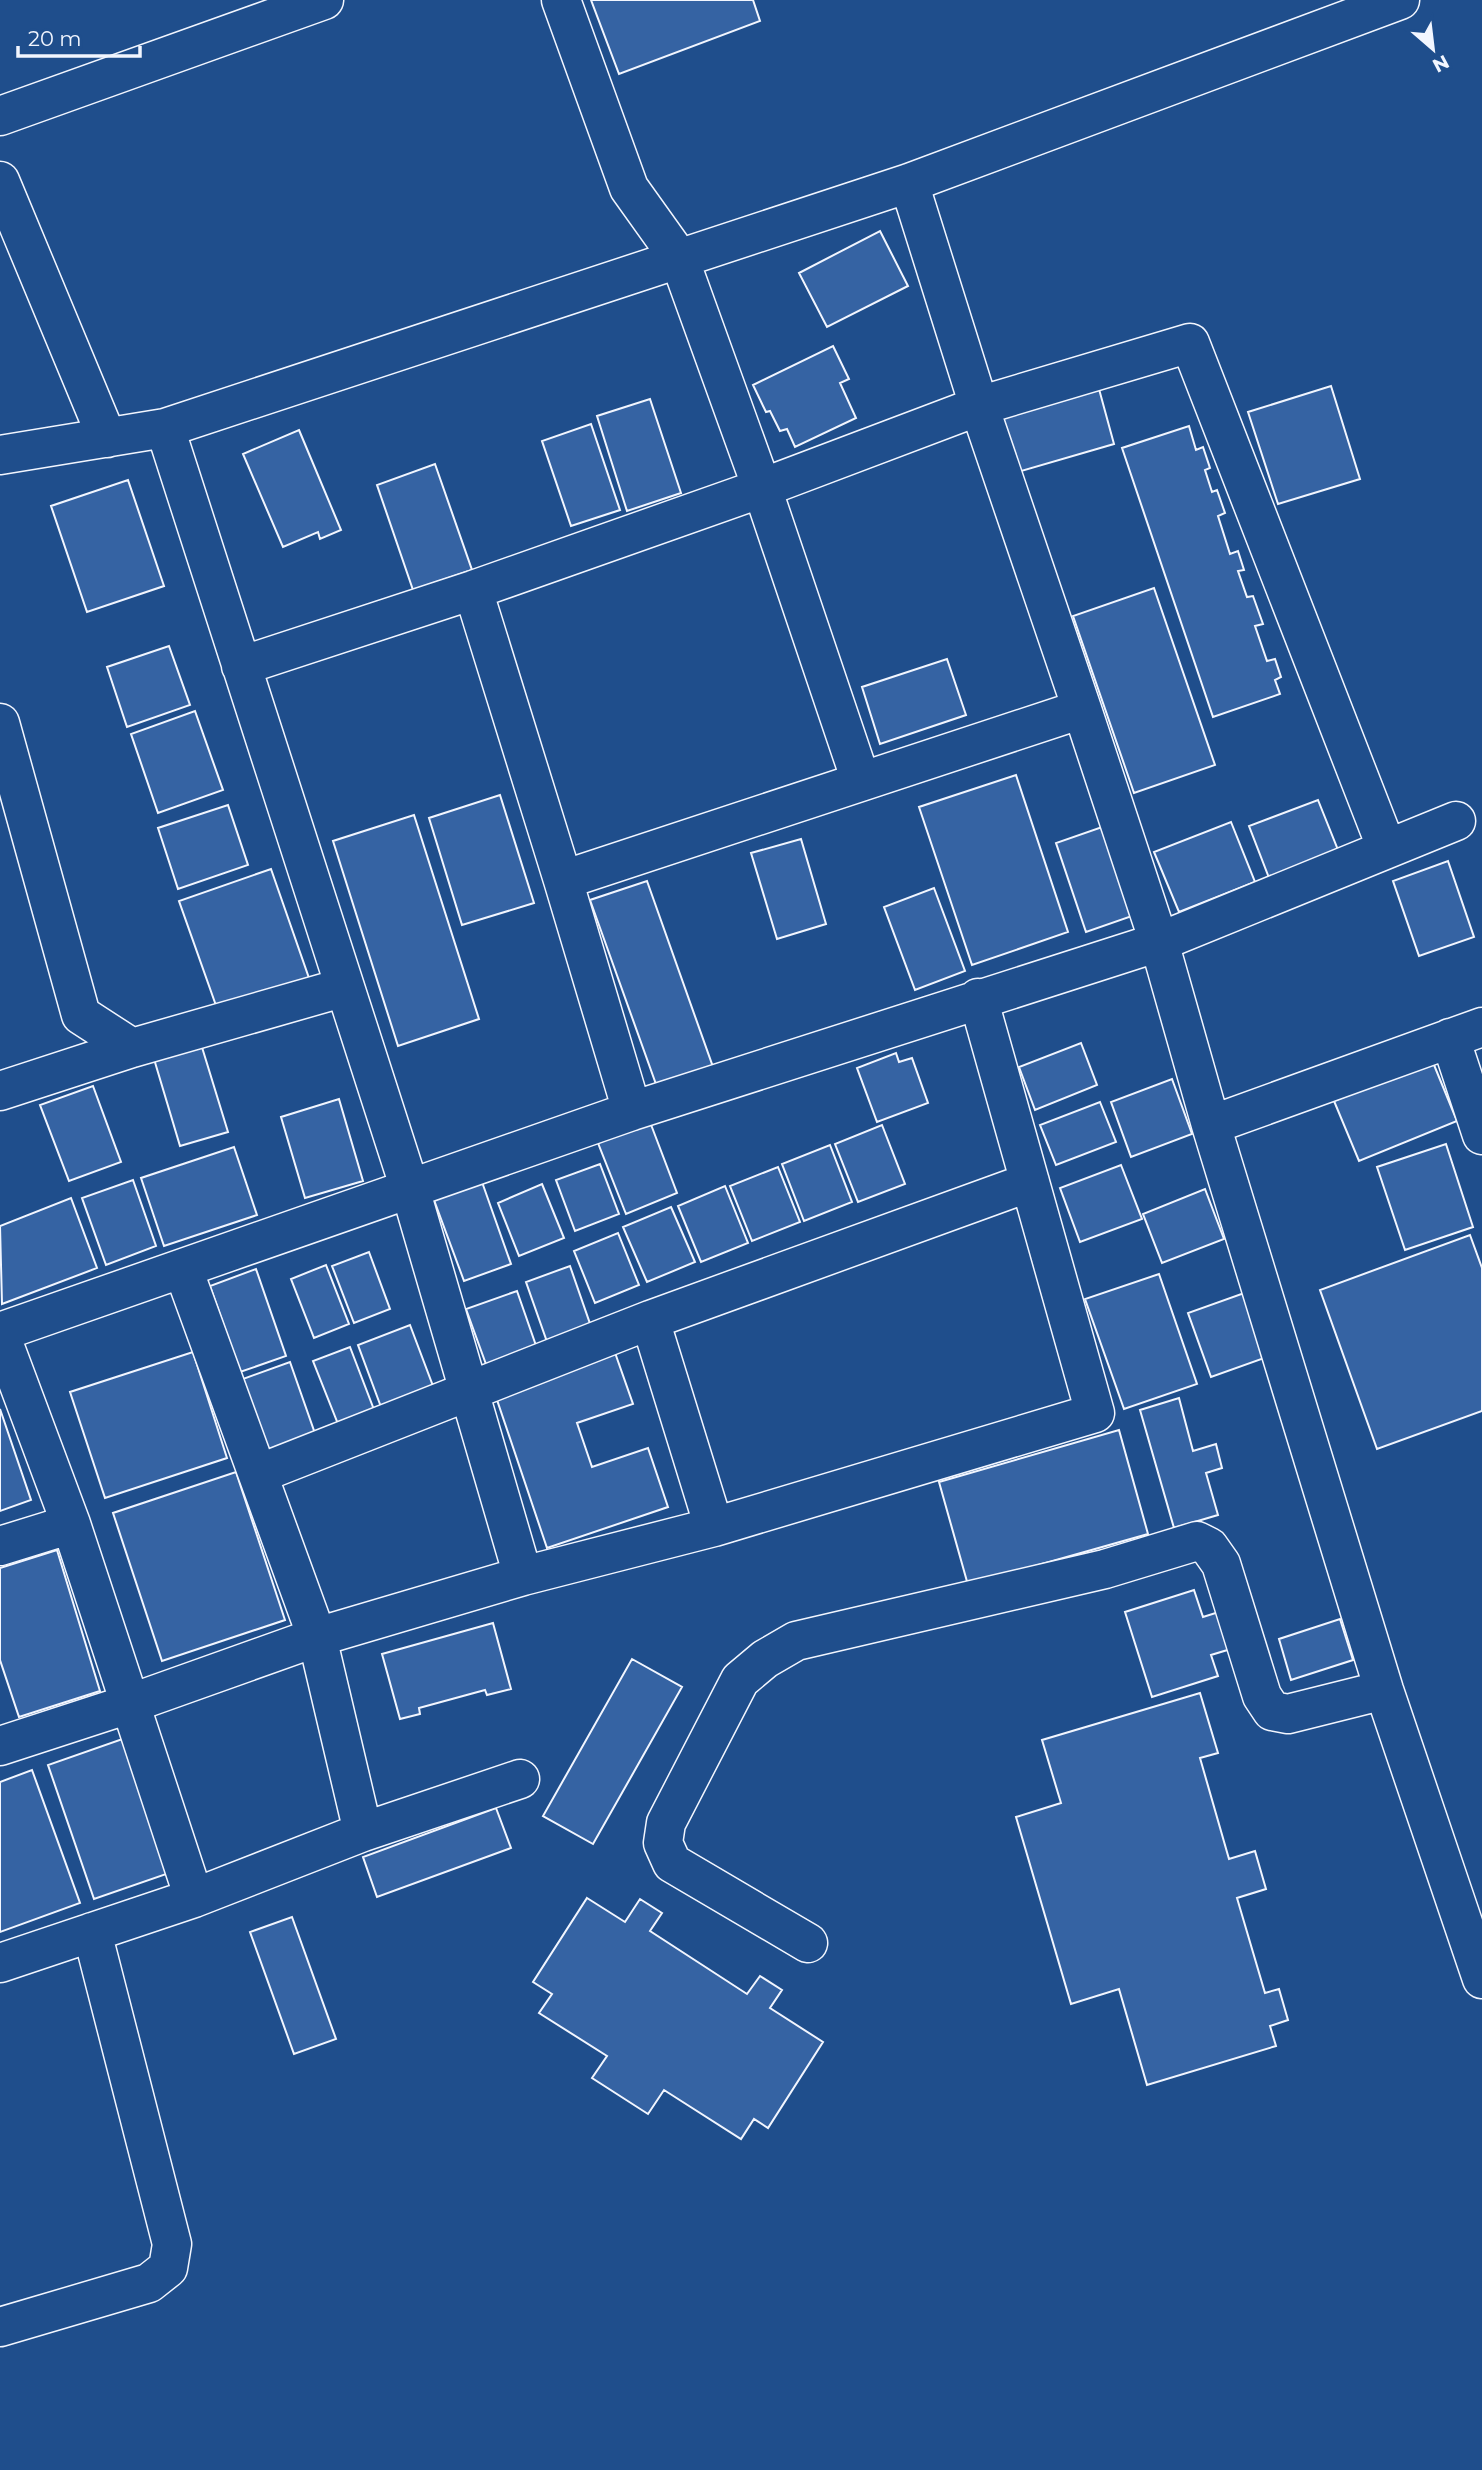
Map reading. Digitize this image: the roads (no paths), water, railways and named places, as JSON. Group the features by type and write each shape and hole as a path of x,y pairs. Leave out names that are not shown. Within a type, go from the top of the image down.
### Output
{"street":[{"path":"0,116 256,12 324,0"},
{"path":"561,0 629,188 679,258 762,488 860,781"},
{"path":"0,455 165,428 909,183 1400,0"},
{"path":"0,181 107,438"},
{"path":"909,183 979,406 1159,942 1211,1125 1384,1690 1482,1979"},
{"path":"241,666 473,590 762,488 979,406 1189,342 1387,849"},
{"path":"165,428 410,1189 523,1576"},
{"path":"473,590 632,1111"},
{"path":"563,880 1082,709"},
{"path":"0,723 14,835 81,1015 132,1048"},
{"path":"194,1898 71,1524 0,1333 632,1111 1159,942 1457,821"},
{"path":"0,1091 132,1048 345,987"},
{"path":"0,1746 129,1704 317,1637 523,1576 714,1527 1096,1413 978,998"},
{"path":"1211,1125 1466,1032 1482,1135"},
{"path":"258,1474 650,1320 1030,1182"},
{"path":"183,1269 317,1637 363,1832"},
{"path":"650,1320 714,1527"},
{"path":"0,1546 71,1524"},
{"path":"808,1942 672,1863 663,1843 666,1823 740,1680 765,1659 796,1641 1105,1569 1197,1541 1209,1547 1221,1564 1262,1696 1272,1711 1288,1714 1384,1690"},
{"path":"0,1963 194,1898 363,1832 520,1779"},
{"path":"0,2327 149,2283 168,2268 172,2244 92,1932"}]}
